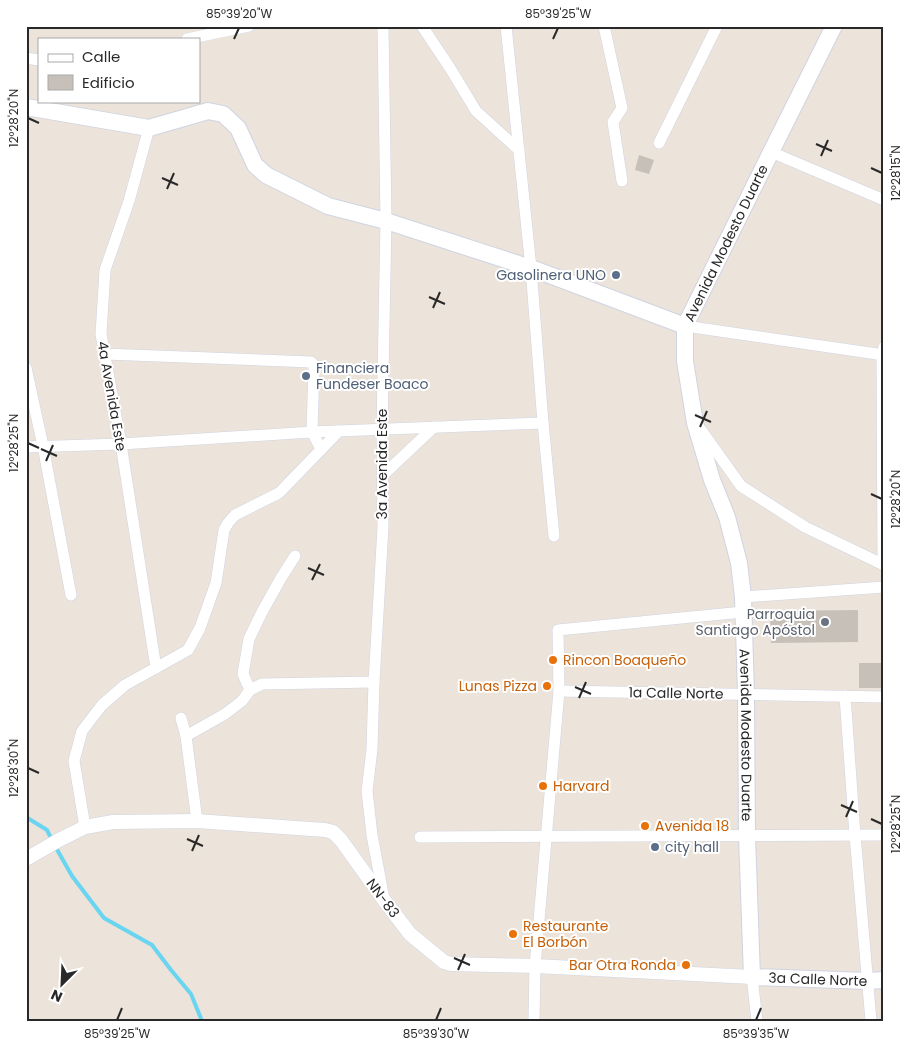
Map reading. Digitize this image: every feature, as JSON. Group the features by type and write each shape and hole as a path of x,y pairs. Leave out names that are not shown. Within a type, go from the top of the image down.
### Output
{"main road":[{"name":"Avenida Modesto Duarte","path":"752,977 747,836 746,694 743,604 739,563 727,517 712,480 695,423 685,361 685,326 834,26"},
{"path":"26,107 149,128 208,111 224,114 238,128 255,165 266,175 328,206 386,221 531,268 685,326"},
{"name":"3a Calle Norte","path":"752,977 876,980"}],"street":[{"path":"191,38 226,28 249,26"},
{"name":"3a Avenida Este","path":"383,26 386,221 382,429 383,527 372,749 367,791 372,835 384,900"},
{"path":"422,26 476,111 519,150"},
{"path":"506,26 531,268 554,536"},
{"path":"604,26 622,108 613,122 622,181"},
{"path":"659,143 717,26"},
{"name":"4a Avenida Este","path":"149,128 129,201 105,270 101,334 121,444 156,668"},
{"path":"771,152 884,200"},
{"path":"685,326 883,352 884,564 805,527 741,486 695,423"},
{"path":"105,354 311,362 314,365 312,432 321,449"},
{"path":"26,368 43,446 71,595"},
{"path":"26,446 121,444 228,436 543,423"},
{"path":"382,476 434,427"},
{"path":"85,827 74,761 82,731 102,705 125,685 188,650 200,628 216,583 224,530 228,523 235,515 279,492 339,431"},
{"path":"250,690 243,674 249,639 262,612 295,556"},
{"path":"534,1021 535,966 559,691 558,630 743,604 884,587"},
{"path":"186,736 230,710 242,701 250,690 262,684 374,682"},
{"name":"1a Calle Norte","path":"559,691 884,697"},
{"path":"845,696 854,835 876,980 871,1021"},
{"path":"181,718 186,736 197,821"},
{"name":"NN-83","path":"33,852 85,827 113,822 197,821 325,830 333,832 341,840 410,934 444,962 451,964 535,966 752,977"},
{"path":"420,837 884,835"},
{"path":"752,977 757,1021"}],"building":[{"path":"639,155 654,160 649,174 635,170"},
{"path":"858,610 858,642 771,643 770,611"},
{"path":"859,663 884,663 884,688 859,688"}],"waterway":[{"path":"26,817 47,830 52,840"},
{"path":"55,846 72,876 104,918 152,945 191,994 202,1021"}],"place":[{"name":"Gasolinera UNO","path":"616,275"},
{"name":"Financiera Fundeser Boaco","path":"306,376"},
{"name":"Parroquia Santiago Apóstol","path":"825,622"},
{"name":"Rincon Boaqueño","path":"553,660"},
{"name":"Lunas Pizza","path":"547,686"},
{"name":"Harvard","path":"543,786"},
{"name":"Avenida 18","path":"645,826"},
{"name":"city hall","path":"655,847"},
{"name":"Restaurante El Borbón","path":"513,934"},
{"name":"Bar Otra Ronda","path":"686,965"}]}
